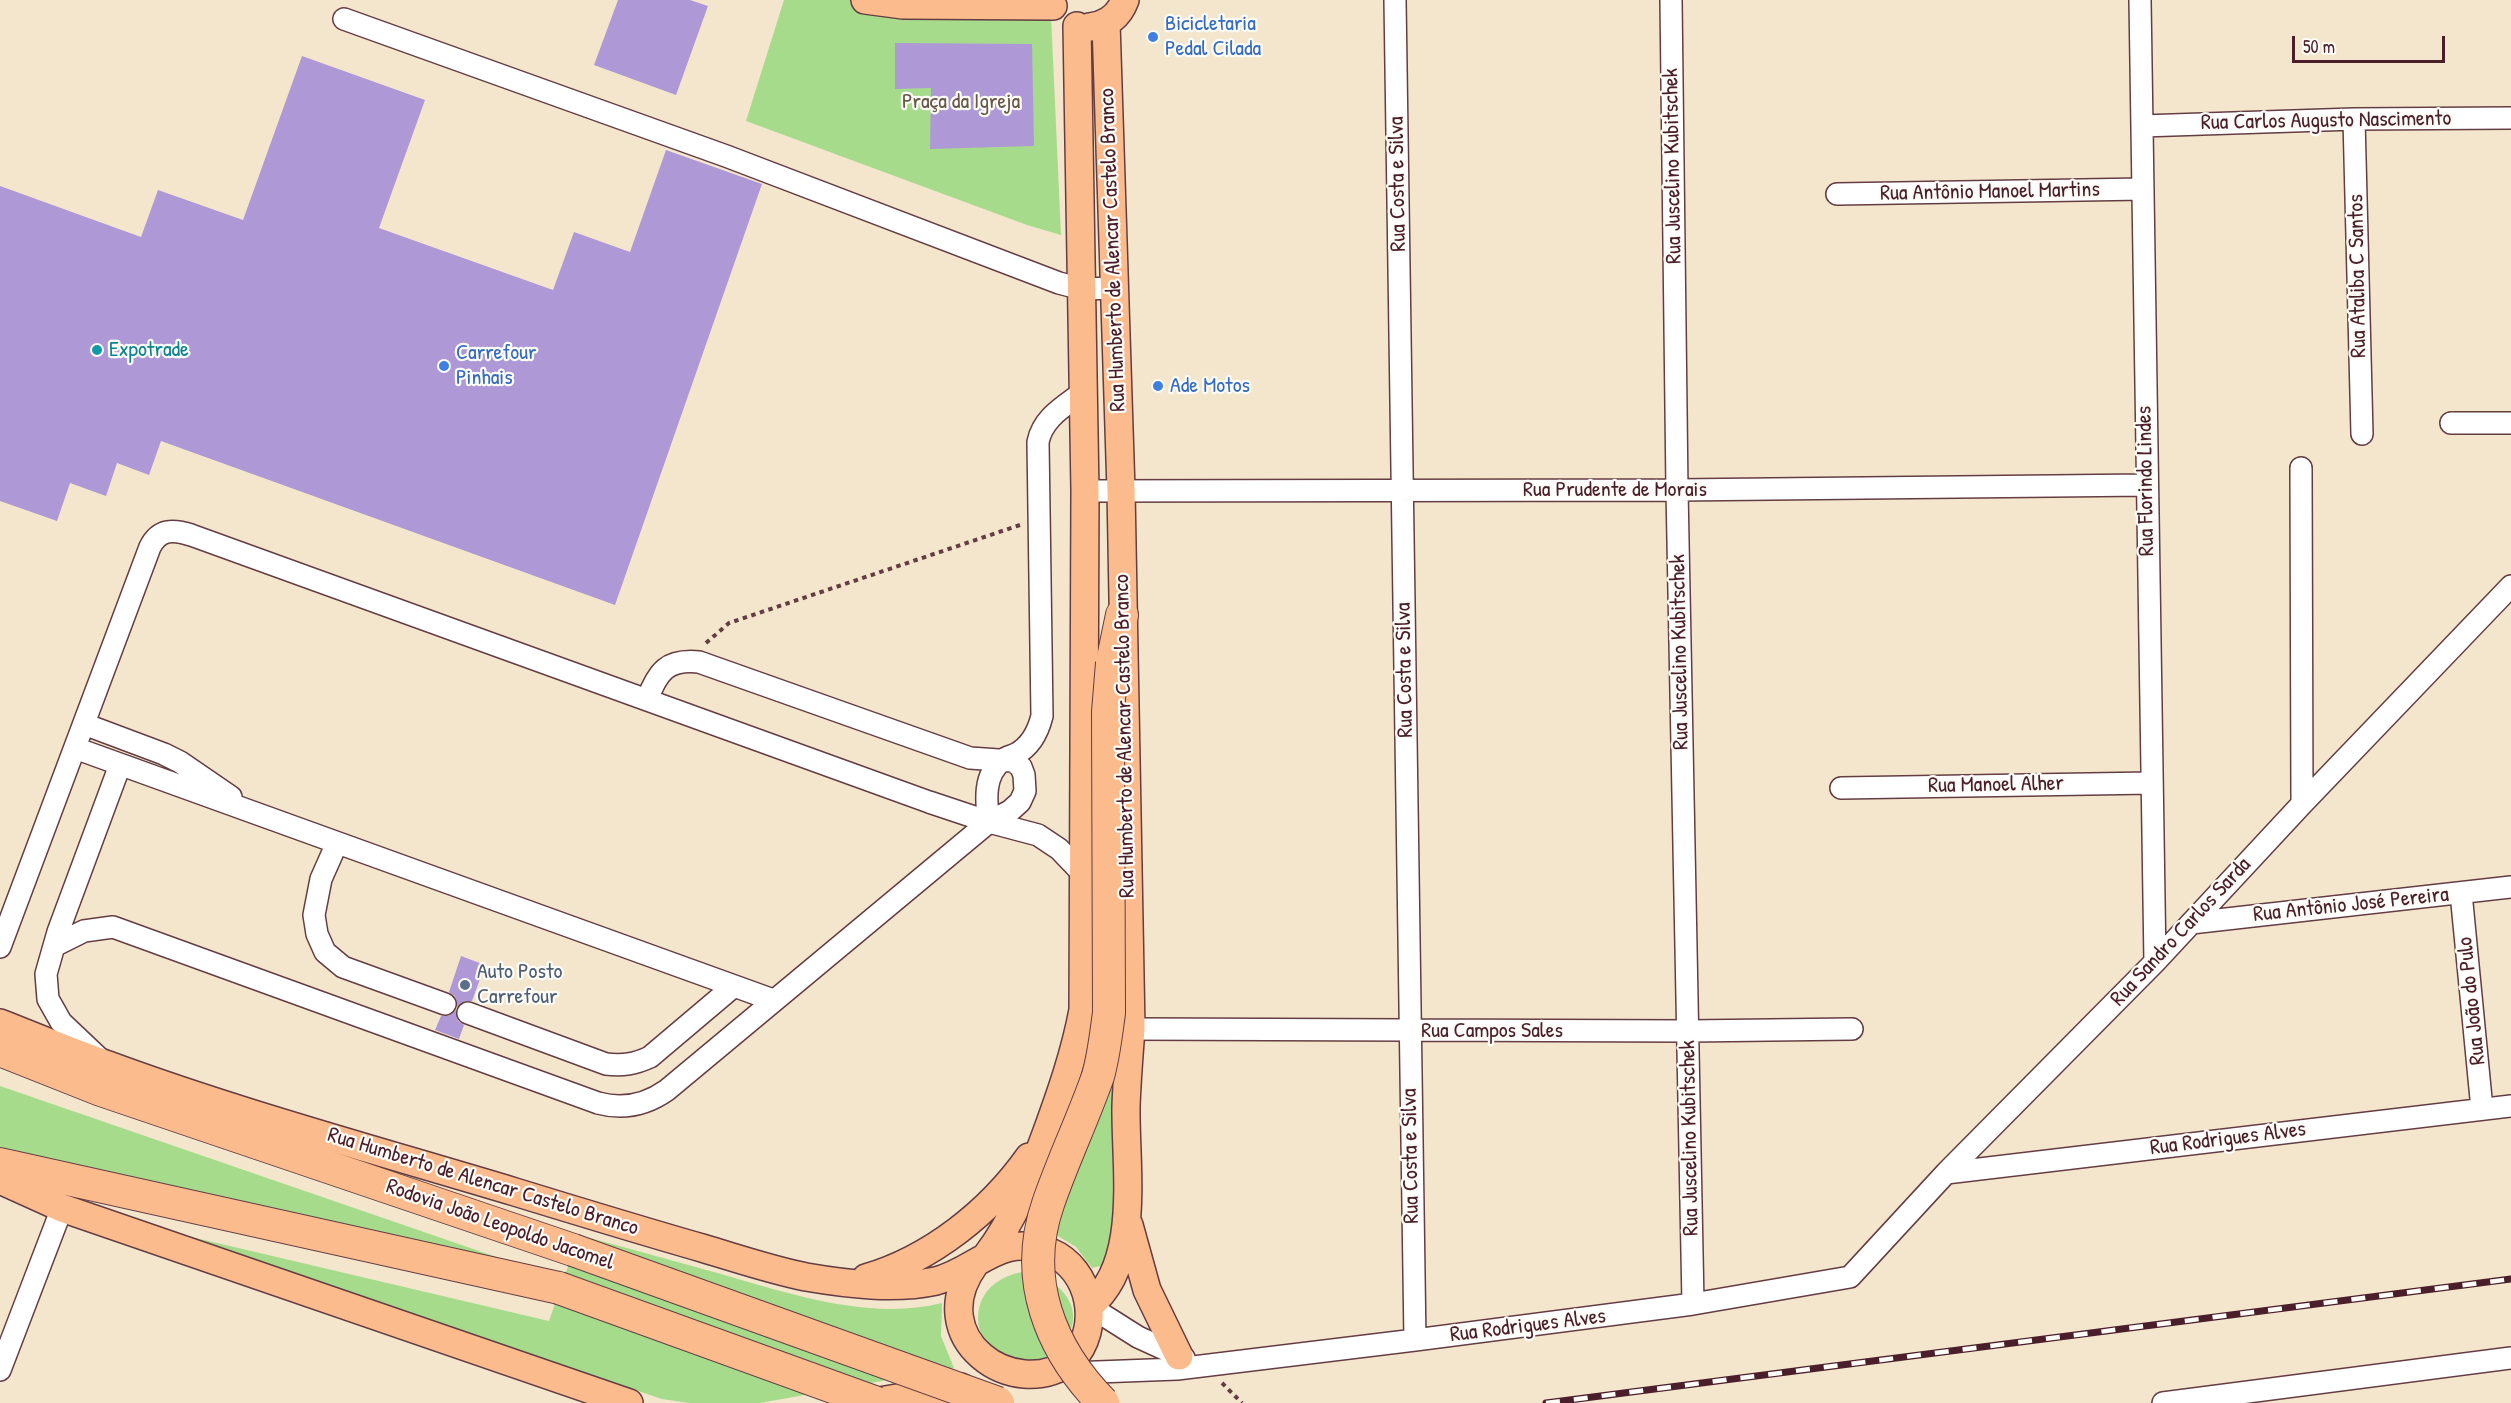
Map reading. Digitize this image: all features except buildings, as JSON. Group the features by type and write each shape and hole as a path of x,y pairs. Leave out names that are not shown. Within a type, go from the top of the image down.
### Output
{"highway":[{"path":"1103,1403 1083,1382 1063,1355 1053,1333 1044,1306 1039,1258 1041,1230 1048,1204 1098,1074 1105,1046 1109,1013 1108,712 1112,663 1122,615"},
{"name":"Rodovia João Leopoldo Jacomel","path":"0,1050 101,1090 573,1250 1002,1390"},
{"name":"Rodovia João Leopoldo Jacomel","path":"0,1164 559,1288 877,1403"}],"main road":[{"path":"865,0 903,5 1052,3 1067,21 1087,28 1106,23 1120,11 1125,0"},
{"name":"Rua Humberto de Alencar Castelo Branco","path":"1089,1306 1104,1293 1118,1266 1127,1212 1126,1105 1131,1029 1121,490 1106,23"},
{"name":"Rua Humberto de Alencar Castelo Branco","path":"0,1023 108,1065 250,1112 782,1271 847,1283 920,1283 938,1280 981,1259 1008,1225 1028,1185 1069,1072 1083,1010 1085,491 1077,26"},
{"path":"847,1283 887,1271 935,1248 988,1205 1019,1172 1046,1134"},
{"path":"0,1180 62,1208 629,1403"},
{"path":"1127,1212 1147,1290 1195,1362"},
{"path":"868,1403 1002,1390 1023,1380 1039,1379 1069,1364 1078,1352 1088,1330 1089,1306 1082,1280 1073,1267 1048,1251 1019,1246 1000,1249 981,1259 964,1280 958,1302 965,1341 1002,1390"}],"street":[{"name":"Rua Costa e Silva","path":"1395,0 1414,1340"},
{"name":"Rua Juscelino Kubitschek","path":"1671,0 1677,490 1693,1304"},
{"name":"Rua Florindo Lindes","path":"2140,0 2155,962"},
{"path":"344,19 726,156 1082,290 1115,288"},
{"name":"Rua Carlos Augusto Nascimento","path":"2142,126 2354,119 2511,118"},
{"name":"Rua Ataliba C Santos","path":"2354,119 2362,434"},
{"name":"Rua Antônio Manoel Martins","path":"1837,194 2143,189"},
{"path":"989,822 987,787 1003,759 1017,754 1029,745 1042,716 1040,432 1052,416 1083,392"},
{"path":"2451,423 2511,423"},
{"path":"2301,468 2302,804"},
{"name":"Rua Prudente de Morais","path":"1085,491 1677,490 2146,485"},
{"path":"0,947 150,546 158,535 169,531 190,535 989,822 1027,831 1049,841 1083,874"},
{"name":"Rua Sandro Carlos Sarda","path":"1850,1277 1946,1173 2155,962 2302,804 2511,586"},
{"path":"54,946 84,931 113,927 598,1103 620,1107 646,1102 661,1094 989,822 1016,806 1025,791 1025,779 1021,767 1013,761 970,758 713,665 686,661 674,663 659,675 647,700"},
{"path":"84,724 180,762 253,813"},
{"path":"75,748 773,1000"},
{"path":"108,1065 70,1033 53,1010 46,986 46,974 54,946 120,765"},
{"name":"Rua Manoel Alher","path":"1841,788 2151,783"},
{"path":"337,843 315,898 314,915 317,934 325,952 343,967 445,1004"},
{"name":"Rua Antônio José Pereira","path":"2191,923 2511,887"},
{"name":"Rua João do Pulo","path":"2461,893 2482,1109"},
{"path":"468,1013 606,1064 635,1064 650,1057 734,986"},
{"name":"Rua Campos Sales","path":"1131,1029 1689,1031 1852,1029"},
{"name":"Rua Rodrigues Alves","path":"1946,1173 2511,1106"},
{"path":"0,1370 62,1208"},
{"name":"Rua Rodrigues Alves","path":"1054,1373 1159,1371 1195,1362 1414,1340 1693,1304 1850,1277"},
{"path":"1089,1306 1138,1337 1195,1362"},
{"path":"2163,1403 2312,1394 2511,1358"}],"path":[{"path":"686,661 729,623 1039,521"}],"green space":[{"name":"Praça da Igreja","path":"784,0 865,0 1051,15 1061,235 1027,225 746,121"},
{"path":"1112,1056 1113,1217 1108,1264 1092,1268 1076,1247 1053,1233"},
{"path":"0,1086 511,1262 0,1147"},
{"path":"149,1227 549,1321 579,1235 775,1290 831,1303 887,1309 915,1308 942,1303 941,1336 954,1368 760,1403 689,1403 662,1399"},
{"path":"1022,1272 1035,1274 1057,1286 1071,1304 1073,1315 1072,1327 1057,1353 1035,1366 988,1350 979,1324 978,1312 987,1291 1008,1276"}],"railway":[{"path":"1546,1403 2511,1279"}],"place":[{"name":"Bicicletaria Pedal Cilada","path":"1153,37"},
{"name":"Expotrade","path":"97,350"},
{"name":"Carrefour Pinhais","path":"444,366"},
{"name":"Ade Motos","path":"1158,386"},
{"name":"Auto Posto Carrefour","path":"465,985"}]}
